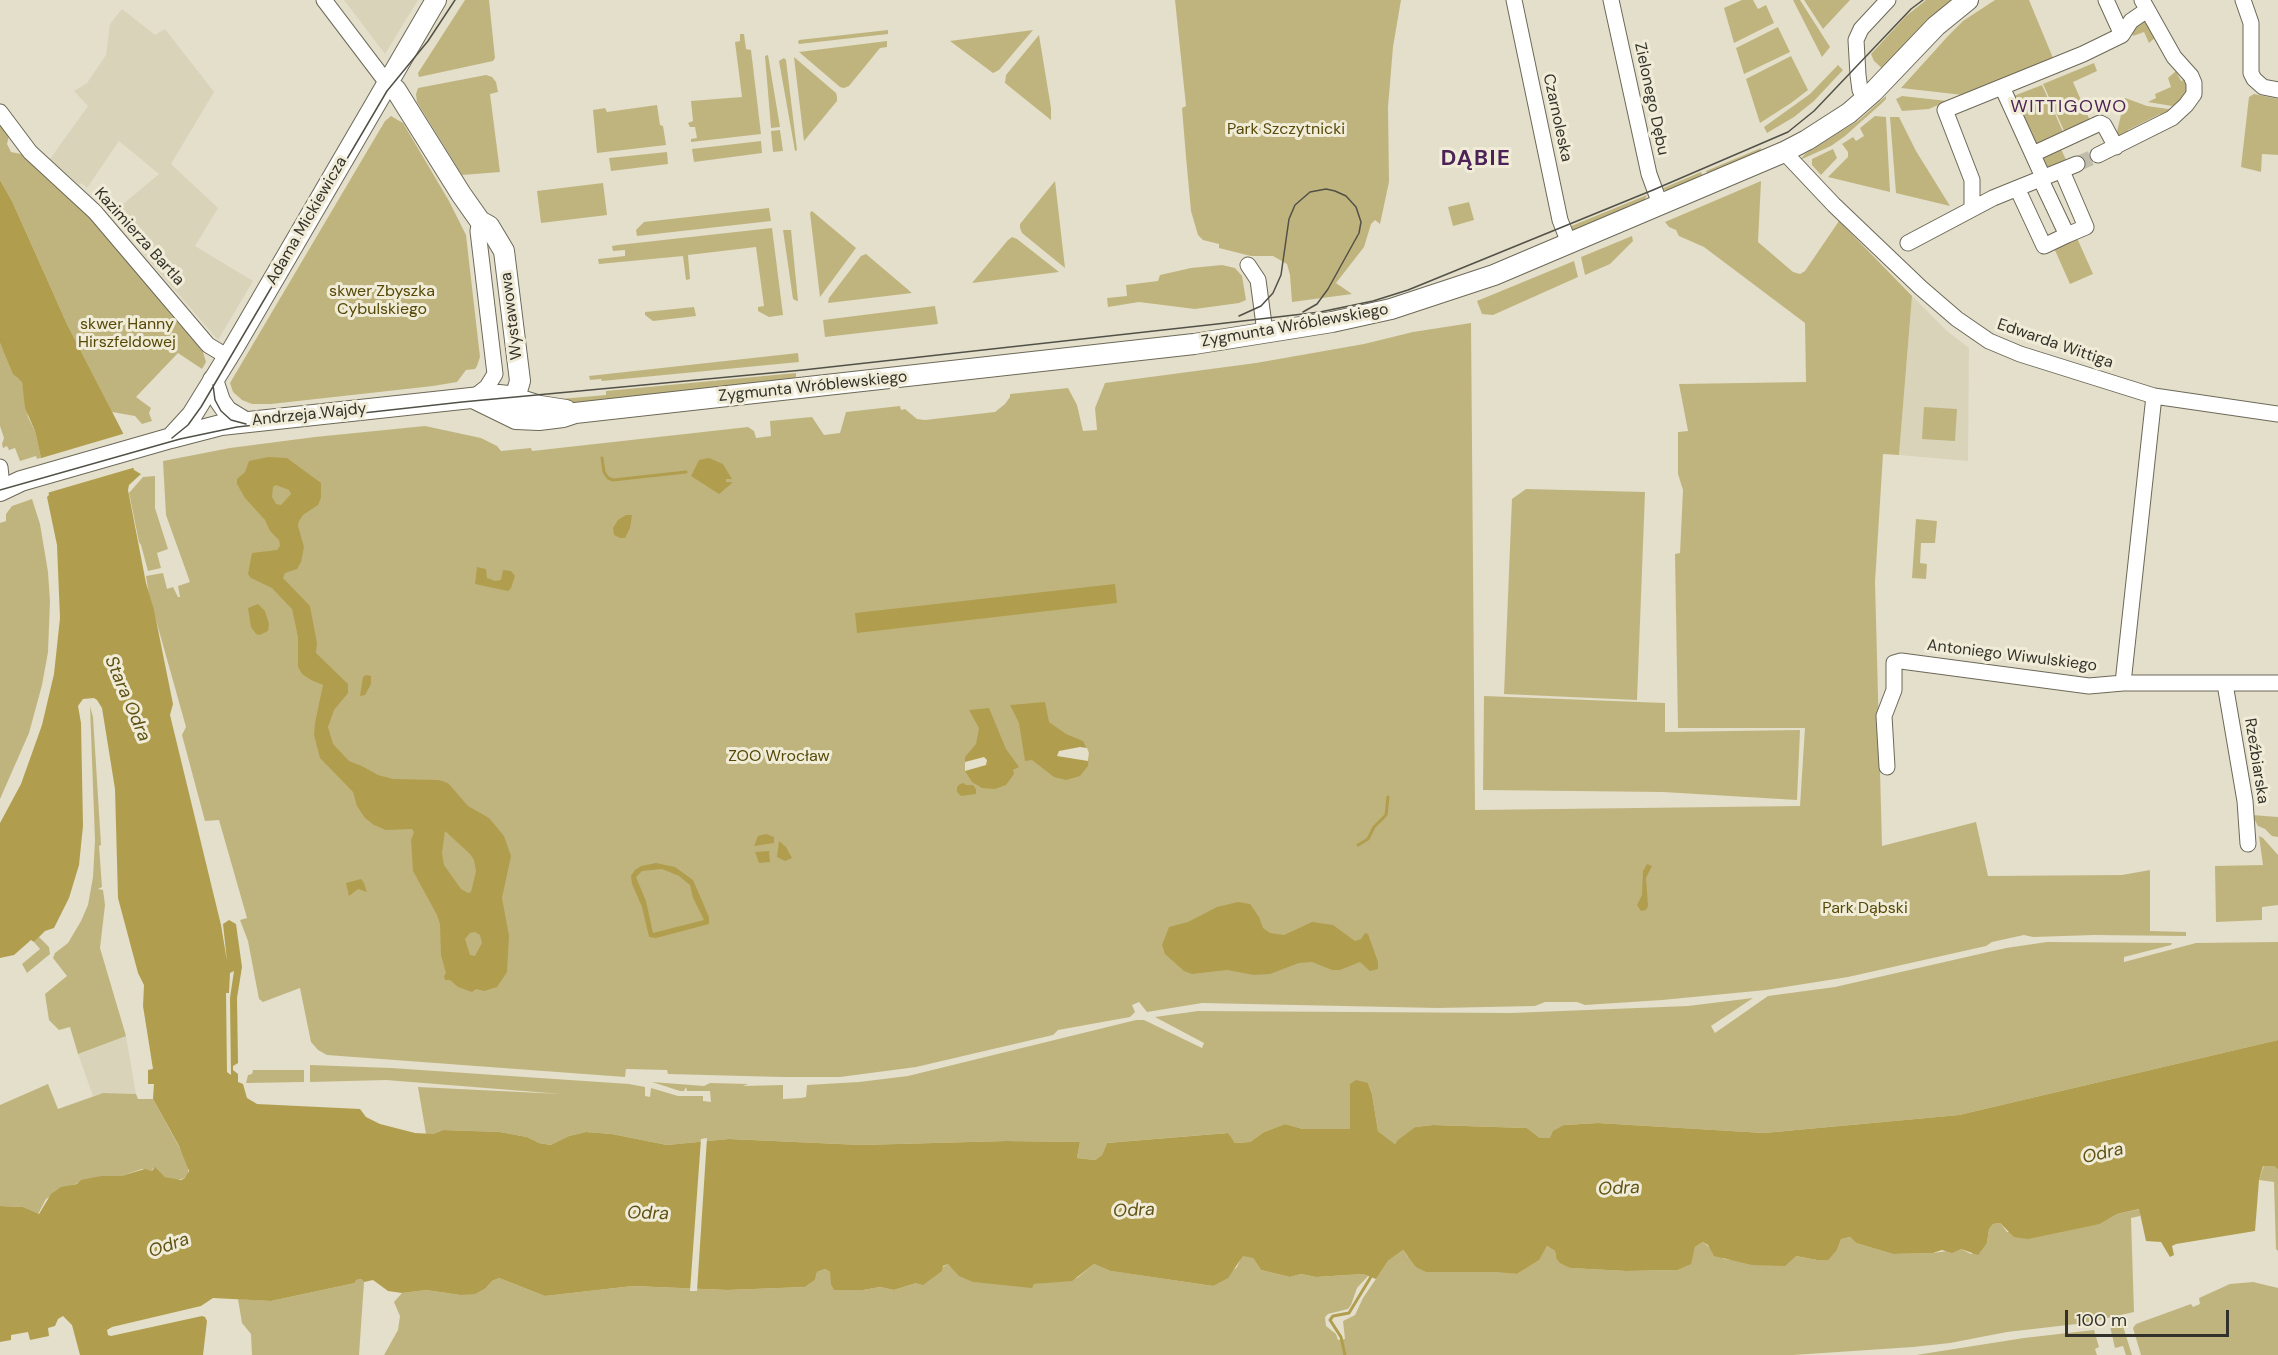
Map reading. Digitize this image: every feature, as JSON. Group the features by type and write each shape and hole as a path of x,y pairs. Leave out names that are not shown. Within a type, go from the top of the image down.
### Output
{"main road":[{"name":"Adama Mickiewicza","path":"171,438 190,418 228,357 436,0"},
{"name":"Zygmunta Wróblewskiego","path":"496,410 516,419 534,421 574,413 1194,344 1332,322 1391,309 1494,275 1784,152 1828,127 1865,100 1936,26 1968,0"},
{"name":"Wystawowa","path":"387,83 396,90 480,221 489,226 505,254 519,374 519,386 515,398"},
{"path":"213,380 220,400 227,411 245,422"},
{"name":"Andrzeja Wajdy","path":"1,482 30,479 171,438 245,422 499,395 515,398"},
{"path":"473,398 496,410 515,398"},
{"name":"Zygmunta Wróblewskiego","path":"515,398 574,413"}],"street":[{"path":"324,0 387,83"},
{"name":"Czarnoleska","path":"1514,0 1560,220 1569,243"},
{"name":"Zielonego Dębu","path":"1611,0 1649,174 1660,204"},
{"path":"1865,100 1860,90 1856,40 1861,29 1888,0"},
{"path":"2106,0 2122,35"},
{"path":"2242,0 2252,23 2251,74 2263,87 2278,90"},
{"path":"1972,209 1972,180 1945,110 2083,54 2122,35 2144,5 2179,64 2191,76 2194,82 2194,94 2172,118 2098,155"},
{"path":"2002,87 2067,235"},
{"name":"Kazimierza Bartla","path":"0,112 30,152 95,212 208,345 228,357"},
{"path":"2033,154 2100,123 2104,125 2116,147"},
{"name":"Edwarda Wittiga","path":"1784,152 1846,217 1921,288 1973,331 1989,341 2020,354 2154,396 2278,414"},
{"path":"1908,243 1972,209 2042,177 2077,164"},
{"path":"2017,188 2044,246 2086,226 2062,171"},
{"name":"Wystawowa","path":"473,398 487,387 495,374 478,231 480,221"},
{"path":"1248,265 1257,280 1265,332"},
{"path":"2154,396 2123,683 2278,683"},
{"name":"Antoniego Wiwulskiego","path":"1887,767 1884,716 1894,690 1894,663 1901,661 2089,686 2123,683"},
{"name":"Rzeźbiarska","path":"2225,684 2245,801 2248,844"}],"shaded area":[{"path":"344,0 418,0 385,54"},
{"path":"122,9 155,35 165,29 214,92 171,164 218,208 195,246 253,281 218,340 110,215 159,174 119,141 87,188 82,183 79,185 50,159 88,106 74,91 87,83 106,55 110,24"},
{"path":"1912,296 1946,330 1969,348 1968,461 1899,455"},
{"path":"126,1036 136,1094 103,1093 93,1096 78,1054"}],"green space":[{"path":"465,0 489,0 495,58 493,61 419,77 418,73"},
{"name":"Park Szczytnicki","path":"1175,0 1401,0 1393,47 1388,107 1389,182 1380,224 1375,220 1371,224 1364,247 1336,283 1352,294 1292,302 1287,264 1273,256 1251,256 1219,248 1219,244 1203,240 1198,235 1191,211 1182,108 1186,106"},
{"path":"1742,0 1753,0 1758,9 1766,5 1774,23 1734,43 1724,8"},
{"path":"1793,0 1800,0 1830,47 1822,57"},
{"path":"1804,0 1850,0 1823,29"},
{"path":"1926,0 1957,0 1884,70 1874,61 1871,54 1906,16"},
{"path":"1995,0 2029,0 2053,58 1963,95 1901,88 1963,21"},
{"path":"2145,19 2156,37 2149,43 2144,32 2133,36 2132,33 2133,23"},
{"path":"1778,27 1790,52 1744,74 1736,48"},
{"path":"888,30 888,34 799,44 798,42 799,40"},
{"path":"1033,30 999,70 993,73 950,41"},
{"path":"740,34 744,34 746,49 751,50 761,134 691,142 691,139 697,138 695,127 690,127 688,123 693,121 691,101 742,97 735,42 740,41"},
{"path":"1039,35 1051,120 1005,83 1006,75"},
{"path":"887,41 887,47 880,48 849,86 844,88 799,52"},
{"path":"768,55 780,127 771,128 765,56"},
{"path":"1791,56 1808,90 1760,123 1746,79"},
{"path":"794,57 836,93 837,97 837,101 804,141"},
{"path":"784,58 797,150 795,151 779,61"},
{"path":"2094,63 2097,71 2073,82 2091,123 2065,133 2043,84"},
{"path":"1838,65 1843,70 1814,101 1794,117 1767,133 1764,127 1810,94"},
{"path":"2176,71 2181,81 2187,79 2189,92 2178,107 2148,102 2156,98 2155,94 2171,87 2168,78"},
{"path":"486,75 492,77 496,82 498,92 490,94 500,172 462,175 417,102 416,94 418,88"},
{"path":"2042,85 2064,134 2034,150 2011,97"},
{"path":"2254,94 2278,99 2278,155 2262,154 2261,172 2241,167 2249,97"},
{"path":"1886,96 1881,104 1845,136 1831,146 1800,160 1805,154 1859,120"},
{"path":"1902,96 1947,101 1929,109 1902,111 1896,99"},
{"path":"2125,98 2147,106 2175,110 2163,118 2160,114 2128,130 2127,135 2116,136"},
{"path":"657,105 666,145 597,153 593,110 605,108 607,112"},
{"name":"skwer Zbyszka Cybulskiego","path":"391,116 403,123 449,201 466,235 480,357 477,366 475,369 466,370 457,382 433,386 271,404 252,404 242,400 233,392 230,383 385,121"},
{"path":"1875,116 1886,117 1890,192 1828,177 1848,157 1848,152 1842,144 1853,137 1856,141 1864,136 1860,128"},
{"path":"1890,117 1899,117 1916,151 1950,206 1896,193"},
{"name":"skwer Hanny Hirszfeldowej","path":"0,123 9,135 7,144 11,152 26,155 82,208 203,352 206,362 202,369 178,353 136,397 151,408 149,413 152,421 142,424 135,416 112,412 67,324 12,201 0,180"},
{"path":"780,130 783,151 773,152 771,131"},
{"path":"761,141 762,153 694,162 692,149"},
{"path":"1761,148 1760,153 1708,175 1706,171"},
{"path":"1833,149 1837,158 1821,175 1812,165 1812,159"},
{"path":"2061,149 2068,164 2047,167 2038,159"},
{"path":"667,152 668,164 611,171 609,158"},
{"path":"1701,172 1703,177 1670,191 1661,189"},
{"path":"1055,181 1065,268 1022,233 1020,228 1020,224"},
{"name":"ZOO Wrocław","path":"1761,181 1758,242 1793,272 1800,274 1805,271 1839,221 1912,296 1899,455 1883,454 1875,582 1882,846 1976,822 1988,876 2122,875 2150,870 2150,931 2186,932 2186,936 2033,937 2024,935 1992,942 1986,946 1848,977 1766,990 1585,1005 1577,1002 1545,1002 1535,1006 1438,1008 1202,1003 1147,1012 1139,1002 1132,1005 1135,1012 1130,1017 1058,1030 1053,1035 916,1067 840,1077 668,1074 667,1070 626,1069 625,1077 327,1055 311,1042 300,988 263,1002 259,999 248,941 240,920 247,918 219,820 205,821 182,735 186,727 149,595 146,576 163,573 167,589 173,587 178,597 180,597 178,586 190,582 166,515 163,461 230,448 315,437 425,426 481,438 497,446 501,451 531,448 532,451 748,427 754,431 756,438 771,436 770,421 812,417 824,435 840,433 846,412 900,406 901,410 905,409 917,419 925,420 995,412 1005,404 1010,394 1068,388 1077,405 1083,431 1097,430 1095,408 1105,383 1256,363 1471,323 1475,810 1800,806 1805,728 1678,728 1675,554 1680,553 1683,490 1678,474 1678,432 1688,431 1679,384 1806,382 1805,323 1704,247 1679,236 1676,230 1665,222"},
{"path":"603,183 607,215 541,223 537,191"},
{"path":"1647,195 1644,201 1576,230 1569,227"},
{"path":"1469,202 1474,220 1453,226 1448,207"},
{"path":"769,208 771,221 637,236 636,230 644,222"},
{"path":"812,211 856,248 820,297 810,213"},
{"path":"772,228 783,315 769,317 758,311 758,307 764,306 756,247 688,255 690,279 686,280 683,256 599,264 598,259 625,256 625,250 613,251 612,246"},
{"path":"783,230 791,230 798,301 793,299"},
{"path":"1632,236 1633,241 1610,264 1585,275 1581,257"},
{"path":"1012,237 1059,272 972,283 1008,240"},
{"path":"2077,238 2093,274 2070,284 2054,248"},
{"path":"866,254 912,293 828,303 829,298 861,256"},
{"path":"1574,261 1578,277 1493,315 1482,314 1477,301"},
{"path":"1222,265 1235,268 1242,276 1246,300 1195,309 1139,302 1108,307 1107,298 1127,296 1126,285 1158,281 1160,275 1191,268"},
{"path":"935,306 938,324 825,337 823,320"},
{"path":"694,307 696,316 653,321 645,315 645,312"},
{"path":"0,343 17,378 22,381 28,417 35,431 41,458 37,459 36,456 20,461 15,448 9,450 7,446 3,448 4,438 0,426"},
{"path":"798,353 799,362 602,381 601,379 590,380 589,376"},
{"path":"796,373 796,377 792,380 571,404 549,400 606,395 606,391"},
{"path":"1924,407 1957,409 1955,441 1922,439"},
{"path":"155,476 155,508 168,549 157,553 161,568 148,571 139,542 129,493 143,477"},
{"path":"1526,489 1645,492 1637,700 1504,694 1512,499"},
{"path":"32,499 40,524 48,572 50,601 48,652 29,733 0,799 0,523 6,521 6,514 12,506"},
{"path":"1916,519 1937,521 1935,543 1921,543 1920,563 1927,564 1926,579 1912,578"},
{"path":"1484,696 1665,703 1665,732 1800,730 1797,800 1663,792 1483,790"},
{"path":"90,706 93,717 101,845 99,846 102,887 98,889 103,890 105,905 100,948 126,1036 78,1054 70,1027 59,1030 49,1020 45,994 67,976 53,958 55,953 68,943 81,921 88,905 93,877 95,840"},
{"path":"2252,815 2278,817 2278,837 2272,836 2258,826"},
{"path":"2259,836 2278,855 2278,905 2262,907 2262,920 2216,922 2215,866 2263,865"},
{"path":"39,937 49,947 50,954 27,973 22,964 40,949 34,942"},
{"path":"2047,942 2172,943 2124,957 2124,962 2196,943 2278,942 2278,1040 1959,1115 1764,1133 1598,1123 1564,1125 1550,1138 1540,1138 1527,1128 1433,1125 1415,1127 1395,1144 1378,1131 1368,1083 1350,1084 1351,1129 1303,1129 1285,1124 1264,1132 1250,1142 1235,1143 1227,1133 1107,1143 1102,1155 1095,1160 1077,1158 1080,1142 1006,1141 861,1145 729,1139 667,1145 612,1134 586,1132 569,1136 552,1145 500,1132 443,1130 426,1134 418,1087 561,1094 386,1080 310,1082 310,1065 391,1068 629,1084 645,1087 645,1096 650,1097 651,1088 678,1096 703,1096 703,1101 711,1102 710,1091 687,1091 686,1087 684,1091 680,1091 652,1082 704,1086 710,1083 748,1084 743,1086 783,1085 783,1099 801,1098 806,1097 807,1085 908,1076 1136,1020 1144,1020 1202,1048 1204,1043 1155,1017 1198,1011 1511,1013 1688,1006 1753,998 1711,1026 1715,1033 1768,996 1835,987 2006,948"},
{"path":"253,1070 304,1070 304,1082 246,1083 248,1075 252,1074"},
{"path":"48,1084 58,1109 103,1093 136,1094 138,1099 153,1099 184,1156 188,1175 177,1180 165,1177 153,1168 152,1171 142,1169 121,1176 101,1176 69,1186 46,1199 38,1214 23,1207 0,1206 0,1105"},
{"path":"2264,1165 2274,1166 2278,1170 2278,1251 2276,1249 2274,1182 2259,1180"},
{"path":"2140,1209 2140,1216 2131,1218 2134,1312 2085,1323 2007,1332 1950,1343 1913,1347 1793,1355 384,1355 398,1330 400,1316 394,1302 402,1293 426,1290 460,1295 486,1288 492,1281 499,1278 545,1296 633,1286 727,1290 805,1287 815,1280 817,1272 825,1269 830,1272 832,1279 863,1290 880,1287 894,1290 916,1283 948,1264 973,1282 1034,1284 1077,1278 1094,1264 1112,1271 1213,1286 1237,1267 1242,1256 1249,1256 1261,1270 1290,1277 1301,1274 1316,1277 1363,1274 1368,1276 1357,1288 1348,1309 1328,1314 1325,1317 1326,1326 1336,1334 1338,1340 1345,1339 1343,1321 1355,1315 1363,1298 1388,1261 1403,1250 1408,1257 1517,1274 1538,1260 1547,1246 1555,1251 1556,1258 1570,1268 1626,1271 1678,1270 1690,1264 1695,1247 1703,1242 1724,1259 1732,1260 1796,1256 1817,1260 1837,1250 1841,1239 1850,1237 1856,1243 1893,1254 1933,1253 1961,1249 1971,1254 1987,1243 1989,1229 1993,1224 2000,1223 2007,1232 2100,1224 2117,1214"},
{"path":"361,1279 364,1282 359,1355 252,1355 251,1334 242,1323 238,1299 271,1301 355,1283 356,1280"},
{"path":"2253,1282 2278,1288 2278,1355 2141,1355 2133,1328 2136,1324 2191,1304 2193,1307 2200,1304 2199,1298 2230,1284"},
{"path":"2122,1323 2132,1355 2126,1355 2123,1346 2115,1348 2110,1326"},
{"path":"2094,1330 2099,1347 2095,1349 2097,1355 1916,1355 2024,1338"}],"water":[{"path":"0,180 12,201 67,324 123,433 134,470 141,474 129,485 128,490 173,704 170,715 221,925 227,961 223,924 229,920 236,924 242,967 237,998 238,1063 233,1066 233,1070 238,1074 238,1082 243,1084 247,1098 257,1104 360,1109 366,1117 380,1124 415,1133 433,1134 443,1130 500,1132 527,1137 539,1143 551,1145 569,1136 586,1132 612,1134 667,1145 729,1139 861,1145 1006,1141 1080,1142 1077,1158 1095,1160 1102,1155 1107,1143 1228,1133 1235,1143 1250,1142 1264,1132 1285,1124 1303,1129 1350,1129 1350,1084 1356,1080 1368,1083 1378,1131 1395,1144 1415,1127 1433,1125 1527,1128 1540,1138 1550,1138 1553,1131 1564,1125 1598,1123 1764,1133 1959,1115 2278,1040 2278,1170 2274,1166 2263,1166 2259,1180 2255,1231 2176,1244 2172,1246 2174,1255 2170,1257 2161,1242 2146,1241 2139,1209 2117,1214 2100,1224 2028,1239 2014,1237 2000,1223 1993,1224 1989,1229 1987,1243 1978,1255 1961,1249 1952,1253 1942,1250 1933,1253 1893,1254 1856,1243 1850,1237 1841,1239 1837,1250 1828,1260 1796,1256 1785,1266 1752,1265 1714,1256 1708,1245 1703,1242 1695,1247 1691,1264 1678,1270 1626,1271 1570,1268 1560,1263 1555,1251 1547,1246 1539,1260 1517,1274 1426,1272 1416,1267 1403,1250 1388,1261 1376,1279 1363,1274 1316,1277 1301,1274 1290,1277 1261,1270 1253,1258 1243,1256 1228,1278 1213,1286 1111,1271 1094,1264 1072,1281 1034,1284 1032,1288 973,1282 959,1276 948,1264 923,1285 916,1283 894,1290 880,1287 863,1290 834,1290 830,1272 825,1269 817,1272 815,1280 805,1287 727,1290 633,1286 545,1296 499,1278 475,1294 460,1295 426,1290 402,1293 388,1291 373,1280 364,1282 361,1279 356,1280 355,1283 271,1301 213,1298 201,1306 107,1330 108,1335 111,1336 202,1316 207,1321 203,1355 80,1355 72,1325 63,1316 58,1319 55,1326 48,1328 49,1336 30,1340 28,1332 11,1335 11,1340 0,1342 0,1206 23,1207 39,1214 51,1194 61,1187 77,1184 81,1180 101,1176 121,1176 145,1169 152,1171 155,1167 165,1177 181,1180 189,1171 179,1146 153,1099 154,1084 148,1084 148,1070 153,1069 143,1006 144,985 138,973 118,898 115,789 102,708 94,698 83,699 78,706 81,723 83,826 79,865 69,898 54,928 45,931 34,942 31,940 14,955 0,958 0,823 21,784 42,725 54,674 60,618 57,545 41,458 35,431 25,408 22,382 13,374 0,343","holes":["234,971 230,998 231,1075 227,1072 226,993 229,993 230,973"]},
{"path":"268,457 287,458 321,483 321,498 318,505 303,515 299,521 298,526 304,547 301,562 297,569 285,573 283,578 310,606 317,643 316,653 348,684 348,693 334,710 328,727 333,744 349,761 378,775 393,779 439,780 448,783 468,806 489,818 504,836 511,856 502,898 509,936 507,972 497,987 484,991 476,989 472,992 458,987 450,980 445,980 440,924 413,871 411,840 414,832 412,829 386,830 365,818 357,806 353,792 320,758 314,735 323,685 302,674 298,667 298,637 292,609 272,588 251,578 248,574 252,553 277,550 280,546 279,540 245,498 237,484 237,479 245,472 249,461","holes":["276,485 289,490 291,494 281,505 276,504 272,497 273,487","445,831 474,860 476,871 471,892 468,893 461,889 444,865 442,853","475,932 480,935 482,943 475,956 470,955 465,939 470,933"]},
{"path":"709,458 723,464 732,479 726,479 726,482 732,482 719,494 691,476 699,460"},
{"path":"626,515 632,515 630,528 625,538 620,538 614,535 613,528 618,520"},
{"path":"477,567 486,569 487,578 495,581 501,580 503,570 511,571 515,576 511,588 508,591 475,584"},
{"path":"1115,584 1117,603 857,633 855,613"},
{"path":"258,604 265,611 269,624 268,631 260,635 256,634 251,627 248,608"},
{"path":"371,676 371,684 365,695 360,696 363,677"},
{"path":"1045,702 1049,722 1066,734 1083,741 1089,753 1088,766 1080,776 1066,780 1054,777 1032,760 1025,761 1019,723 1010,705"},
{"path":"989,708 1006,749 1019,767 1013,770 1014,774 1006,785 995,789 982,788 972,782 965,771 965,757 976,744 979,728 969,710"},
{"path":"964,783 973,785 976,794 961,796 957,792 957,787"},
{"path":"766,834 774,837 774,843 754,846 758,836"},
{"path":"779,841 786,847 792,858 785,861 777,857"},
{"path":"769,851 770,862 759,863 755,852"},
{"path":"656,863 675,867 693,880 709,917 709,924 656,938 649,937 631,876 641,866","holes":["662,869 679,876 690,885 693,898 704,920 653,933 646,901 636,877 642,871"]},
{"path":"1647,864 1652,866 1646,878 1648,906 1646,910 1641,911 1637,905 1642,895 1643,871"},
{"path":"361,879 367,892 358,889 349,896 346,883"},
{"path":"1238,902 1250,904 1263,928 1270,933 1284,935 1312,922 1333,925 1355,941 1361,939 1365,933 1368,934 1378,962 1378,969 1370,971 1360,962 1340,970 1332,970 1312,962 1299,963 1270,974 1254,975 1227,970 1192,974 1184,971 1165,954 1162,945 1169,927 1188,922 1217,907"}],"pier":[{"path":"126,433 136,467 47,493 38,459"},
{"path":"1087,748 1088,761 1057,756 1059,751"},
{"path":"984,757 987,760 986,765 965,771 965,762"},
{"path":"707,1138 697,1291 690,1291 701,1139"}],"waterway":[{"path":"602,458 604,472 608,478 613,480 686,472"},
{"path":"1358,845 1368,839 1374,827 1386,815 1388,797"},
{"path":"1345,1355 1341,1337 1330,1320 1333,1316 1349,1313 1372,1275"}],"tunnel":[{"path":"2077,164 2098,155"}],"tram line":[{"path":"172,438 188,425 201,407 387,91 428,41 455,0"},
{"path":"0,490 180,439 237,427 462,402 803,370 1320,312 1373,301 1408,290 1788,132 1814,111 1911,9 1923,0"},
{"path":"1239,316 1261,306 1273,293 1281,275 1289,219 1295,205 1310,192 1326,189 1335,191 1346,196 1356,207 1361,222 1359,233 1328,289 1317,304 1303,312"},
{"path":"213,385 215,400 221,411 231,420 246,424"}],"district":[{"name":"WITTIGOWO","path":"2069,107"},
{"name":"DĄBIE","path":"1476,159"}],"water label":[{"name":"Stara Odra","path":"127,699"},
{"name":"Odra","path":"2103,1154"},
{"name":"Odra","path":"1619,1189"},
{"name":"Odra","path":"1134,1211"},
{"name":"Odra","path":"648,1214"},
{"name":"Odra","path":"169,1246"}],"park label":[{"name":"Park Dąbski","path":"1865,909"}]}
